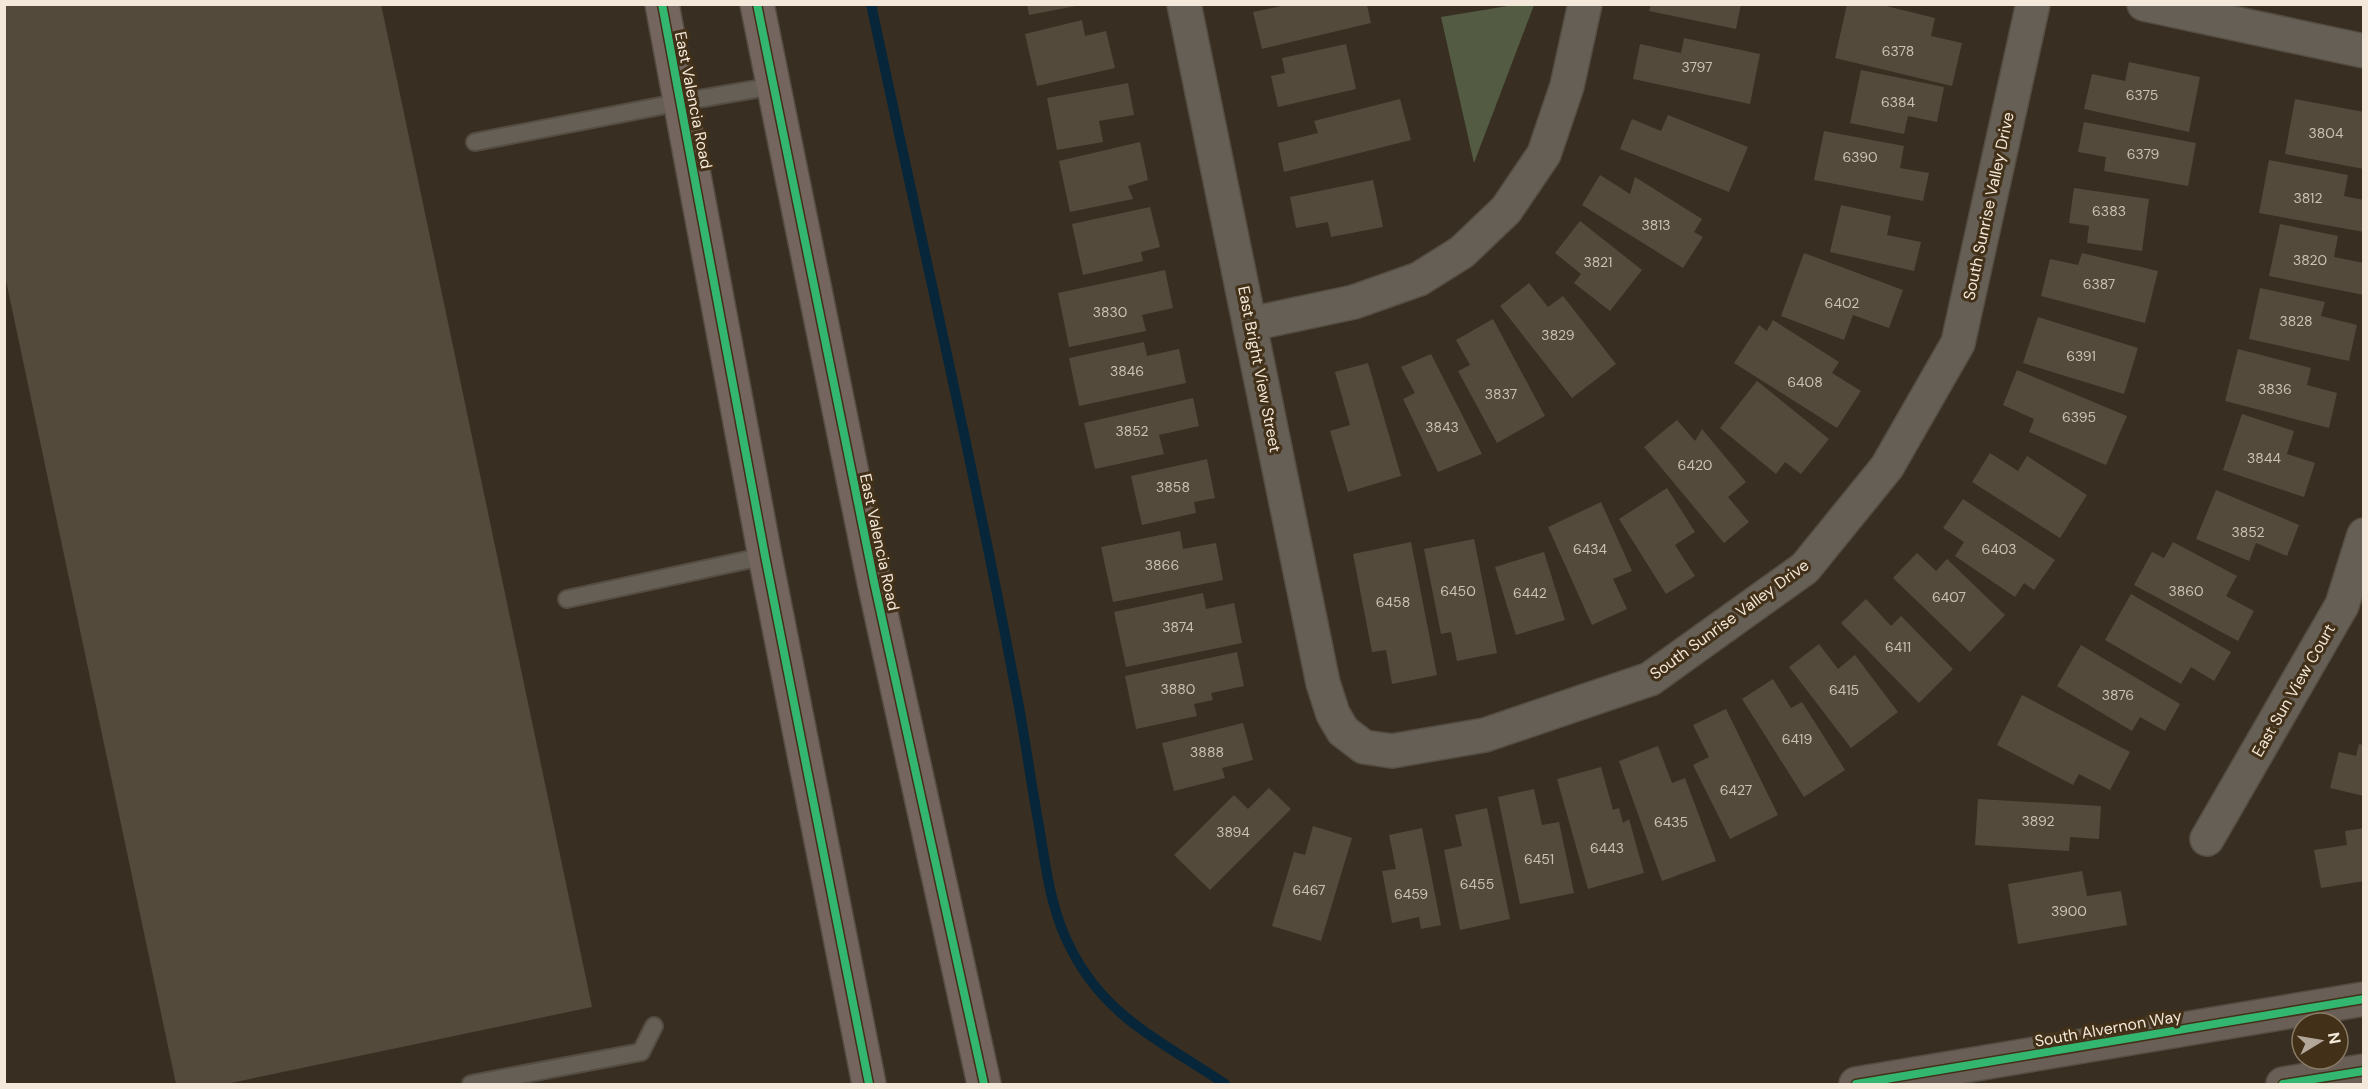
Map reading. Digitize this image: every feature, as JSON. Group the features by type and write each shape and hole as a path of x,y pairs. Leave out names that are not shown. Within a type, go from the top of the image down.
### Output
{"main road":[{"name":"East Valencia Road","path":"662,4 765,556 869,1084"},
{"name":"East Valencia Road","path":"757,4 874,582 984,1084"},
{"name":"South Alvernon Way","path":"1856,1084 2364,999"},
{"path":"2283,1084 2364,1071"}],"street":[{"name":"East Bright View Street","path":"1184,4 1323,683 1333,714 1343,731"},
{"path":"1251,324 1354,302 1419,279 1462,252 1506,210 1544,154 1567,86 1585,4"},
{"name":"South Sunrise Valley Drive","path":"1343,731 1364,747 1392,751 1485,735 1650,679 1805,568 1887,467 1958,343 2033,4"},
{"path":"2145,4 2364,51"},
{"name":"East Sun View Court","path":"2207,839 2353,608 2364,535"}],"lane":[{"path":"475,142 773,86"},
{"path":"567,598 765,556"},
{"path":"471,1084 640,1052 654,1026"}],"green space":[{"path":"1514,5 1534,5 1474,163 1441,17"}],"building":[{"path":"4,4 381,4 592,1007 226,1084 176,1084 4,271"},
{"path":"1027,4 1076,4 1076,6 1029,15"},
{"path":"1651,4 1741,4 1736,29 1649,11"},
{"path":"1847,4 1878,4 1935,18 1931,36 1962,43 1952,86 1835,58"},
{"path":"1286,5 1367,5 1371,23 1262,49 1253,12"},
{"path":"1082,20 1085,36 1106,31 1115,68 1037,86 1025,34"},
{"path":"1684,38 1760,54 1750,104 1633,79 1640,44 1681,53"},
{"path":"1346,44 1356,89 1278,107 1271,76 1285,73 1282,58"},
{"path":"2129,62 2200,77 2189,132 2084,109 2092,74 2125,81"},
{"path":"1861,70 1944,87 1937,122 1908,116 1904,134 1850,123"},
{"path":"1128,83 1134,115 1099,121 1103,142 1057,150 1047,98"},
{"path":"1400,99 1411,140 1284,172 1278,143 1318,133 1314,121"},
{"path":"2295,99 2364,112 2364,169 2285,154"},
{"path":"1668,115 1748,147 1729,192 1620,149 1632,119 1661,131"},
{"path":"2084,122 2196,143 2188,186 2104,171 2106,157 2078,152"},
{"path":"1824,131 1904,146 1900,168 1929,173 1923,201 1814,180"},
{"path":"1140,142 1148,180 1128,186 1133,199 1070,212 1059,161"},
{"path":"2269,160 2348,175 2344,196 2364,200 2364,232 2259,213"},
{"path":"1600,175 1630,194 1635,177 1702,219 1694,232 1703,237 1683,268 1582,205"},
{"path":"1373,180 1383,227 1331,237 1328,222 1296,228 1290,197"},
{"path":"2074,188 2149,199 2142,251 2087,243 2089,226 2069,223"},
{"path":"1841,205 1891,216 1887,235 1921,242 1914,271 1830,252"},
{"path":"1150,207 1160,247 1141,252 1143,261 1083,275 1072,224"},
{"path":"1580,221 1642,270 1610,311 1574,283 1581,274 1555,253"},
{"path":"2280,224 2338,236 2334,257 2364,263 2364,295 2269,276"},
{"path":"1804,253 1903,290 1889,328 1853,315 1844,340 1781,316"},
{"path":"2082,253 2158,271 2145,323 2041,296 2050,259 2078,265"},
{"path":"1165,270 1173,308 1142,315 1146,331 1069,347 1058,293"},
{"path":"1529,283 1548,307 1563,296 1616,364 1572,398 1500,306"},
{"path":"2260,288 2325,302 2321,316 2357,325 2349,361 2249,339"},
{"path":"2038,317 2138,348 2124,394 2023,363"},
{"path":"1493,319 1545,416 1497,443 1458,371 1470,365 1456,340"},
{"path":"1773,320 1839,362 1832,373 1861,391 1837,428 1734,363 1759,325 1767,331"},
{"path":"1144,342 1147,356 1179,349 1186,383 1079,406 1069,358"},
{"path":"2238,349 2311,368 2307,385 2337,393 2329,428 2225,401"},
{"path":"1431,354 1482,454 1438,472 1403,399 1415,393 1401,367"},
{"path":"1368,363 1401,476 1348,492 1330,431 1350,425 1335,372"},
{"path":"2017,370 2127,416 2106,465 2029,432 2034,419 2003,405"},
{"path":"1757,381 1829,439 1801,474 1785,462 1776,474 1720,428"},
{"path":"1193,398 1199,426 1159,435 1164,454 1095,469 1084,423"},
{"path":"2242,414 2294,431 2287,454 2315,463 2304,497 2223,470"},
{"path":"1677,420 1695,441 1702,429 1746,482 1728,497 1749,522 1724,543 1644,447"},
{"path":"1990,453 2018,471 2027,456 2087,495 2060,538 1972,482"},
{"path":"1207,459 1215,498 1194,502 1196,513 1142,525 1131,476"},
{"path":"1667,488 1695,532 1675,545 1695,576 1666,594 1619,519"},
{"path":"2216,490 2299,525 2287,556 2256,543 2249,561 2196,539"},
{"path":"1963,499 2055,560 2034,590 2024,583 2015,597 1955,556 1964,542 1943,528"},
{"path":"1601,502 1632,571 1613,579 1627,609 1592,625 1548,527"},
{"path":"1180,531 1183,549 1216,543 1223,580 1113,602 1101,547"},
{"path":"1474,539 1497,653 1457,661 1451,632 1441,634 1424,549"},
{"path":"1411,542 1437,675 1392,684 1386,650 1372,652 1353,554"},
{"path":"2173,542 2237,576 2226,596 2254,611 2238,641 2134,585 2152,552 2164,558"},
{"path":"1544,552 1565,620 1516,635 1495,567"},
{"path":"1917,553 1936,571 1947,559 2005,615 1970,652 1893,578"},
{"path":"1203,593 1206,609 1234,603 1242,643 1126,667 1114,612"},
{"path":"2131,594 2231,652 2214,681 2191,667 2181,684 2105,640"},
{"path":"1866,599 1891,626 1901,616 1953,669 1919,703 1841,623"},
{"path":"1819,644 1838,669 1855,655 1898,712 1851,748 1789,667"},
{"path":"2081,645 2180,704 2165,731 2140,717 2132,731 2057,686"},
{"path":"1237,652 1244,686 1211,693 1213,700 1194,704 1197,716 1136,729 1125,676"},
{"path":"1773,679 1791,708 1802,702 1845,770 1804,797 1742,699"},
{"path":"2022,695 2130,752 2110,790 2079,774 2073,785 1997,745"},
{"path":"1726,709 1778,815 1730,839 1693,765 1709,757 1693,725"},
{"path":"1243,723 1253,760 1222,768 1225,778 1174,791 1162,743"},
{"path":"2359,744 2364,745 2364,796 2330,788 2339,752 2356,756"},
{"path":"1658,746 1672,783 1685,778 1716,861 1662,881 1619,761"},
{"path":"1601,767 1613,810 1619,808 1623,823 1629,819 1644,873 1588,889 1557,779"},
{"path":"1269,788 1291,809 1210,890 1174,855 1234,795 1248,809"},
{"path":"1534,789 1542,825 1559,822 1574,893 1520,904 1498,797"},
{"path":"1978,799 2101,806 2099,839 2070,837 2069,851 1975,845"},
{"path":"1487,808 1510,919 1460,930 1444,850 1462,846 1455,815"},
{"path":"1313,826 1352,838 1321,941 1272,926 1294,852 1305,855"},
{"path":"1422,828 1441,925 1421,929 1419,917 1392,923 1382,871 1396,869 1389,835"},
{"path":"2364,828 2364,881 2321,888 2314,850 2347,845 2345,831"},
{"path":"2082,871 2087,896 2121,891 2127,925 2018,944 2008,884"}],"waterway":[{"path":"871,4 980,511 1018,699 1054,906 1065,936 1086,975 1120,1013 1225,1084"}],"cycle path":[{"path":"662,4 765,556 869,1084"},
{"path":"757,4 874,582 984,1084"},
{"path":"1856,1084 2364,999"},
{"path":"2283,1084 2364,1071"}]}
